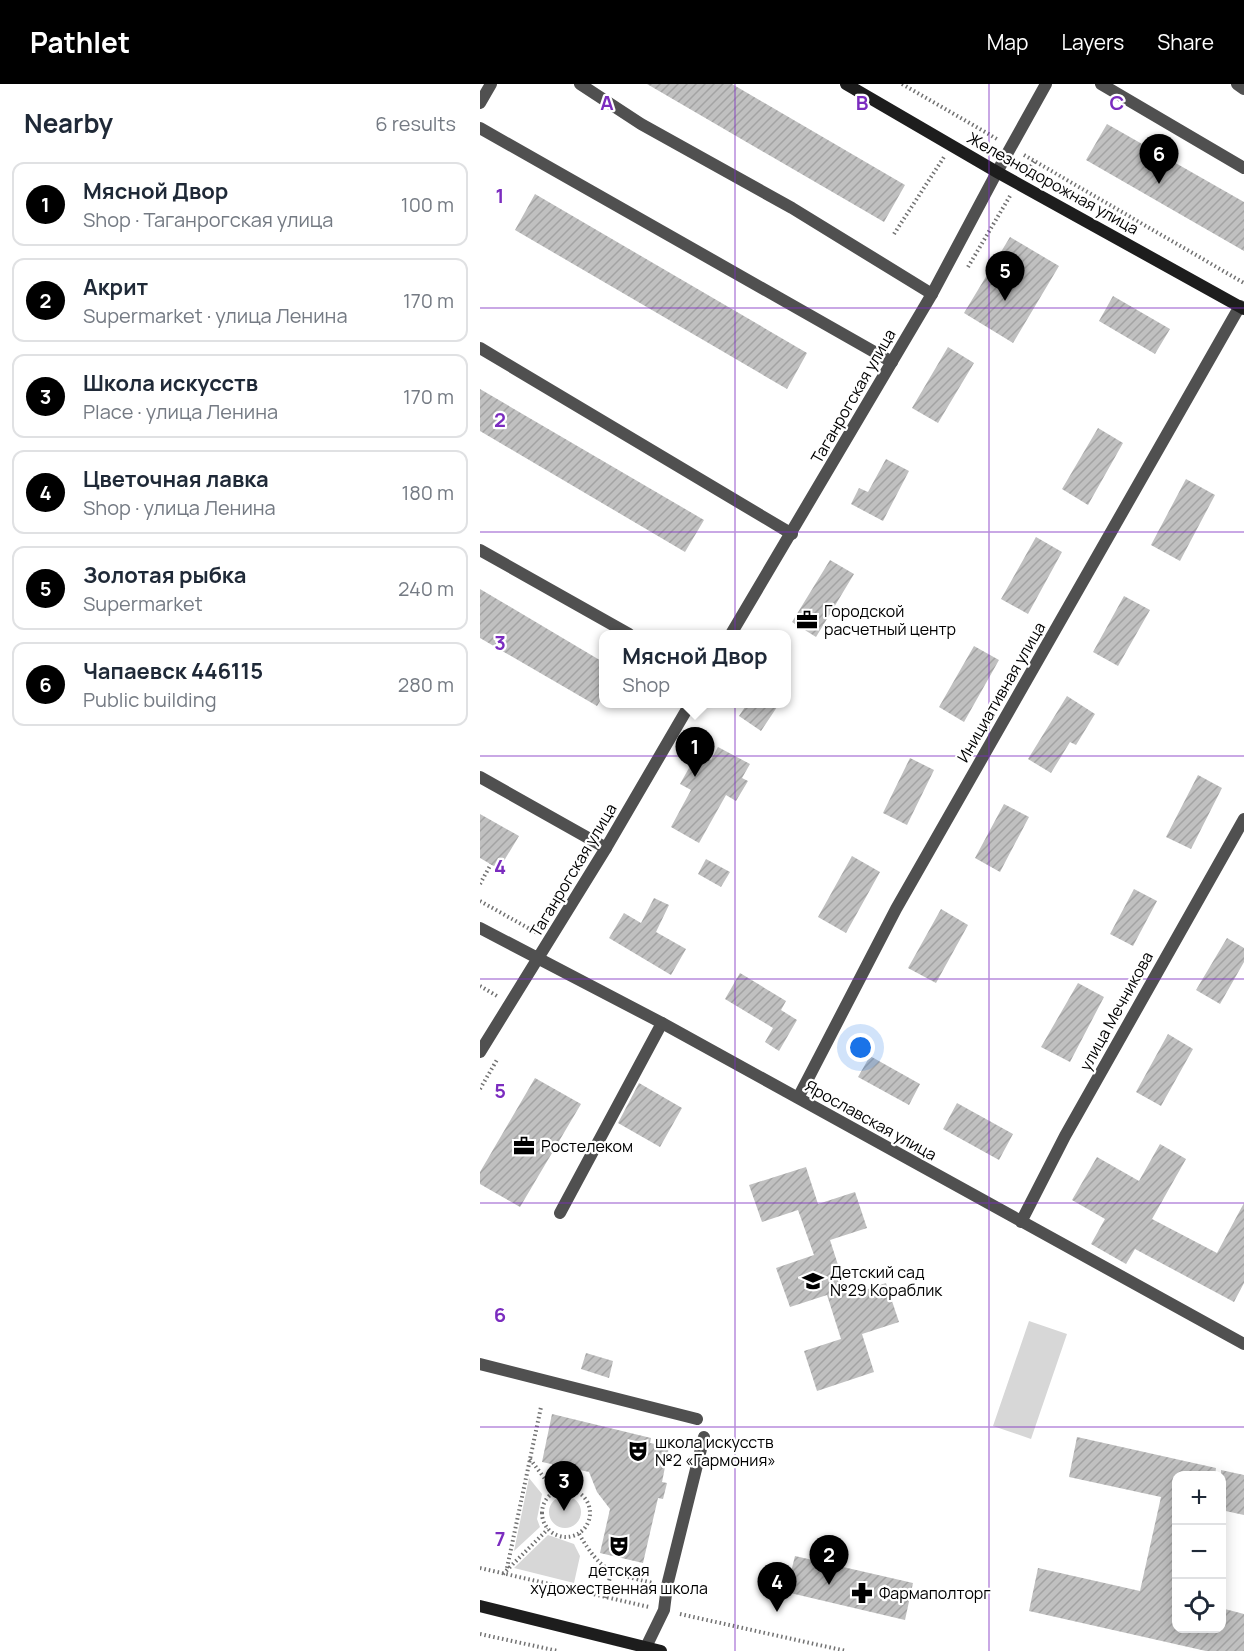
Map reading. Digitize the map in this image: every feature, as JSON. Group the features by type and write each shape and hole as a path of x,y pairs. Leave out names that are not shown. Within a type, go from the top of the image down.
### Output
{"main road":[{"name":"Железнодорожная улица","path":"846,84 997,172 1242,308"},
{"path":"480,1606 661,1651"}],"street":[{"path":"480,103 491,84"},
{"path":"580,84 641,124 792,208 932,294"},
{"name":"Таганрогская улица","path":"734,630 932,294 1046,84"},
{"path":"1101,84 1244,168"},
{"path":"1237,84 1244,89"},
{"path":"480,128 892,362"},
{"name":"Инициативная улица","path":"798,1098 896,909 1242,308"},
{"path":"480,348 792,534"},
{"path":"480,550 621,630"},
{"name":"Таганрогская улица","path":"480,1052 508,1002 538,960 606,848 688,708"},
{"path":"480,777 606,848"},
{"name":"улица Мечникова","path":"1021,1222 1065,1136 1244,819"},
{"name":"Ярославская улица","path":"480,928 662,1023 1244,1344"},
{"path":"560,1213 662,1023"},
{"path":"480,1364 697,1419"},
{"path":"646,1647 664,1610 667,1586 704,1437"}],"path":[{"path":"902,84 1244,283"},
{"path":"894,234 965,120"},
{"path":"480,884 491,864"},
{"path":"480,901 550,940"},
{"path":"507,1568 541,1407"},
{"path":"530,1459 555,1492"},
{"path":"565,1489 575,1491 584,1497 589,1506 590,1516 586,1526 579,1534 568,1537 557,1535 548,1529 543,1519 542,1509 555,1492 565,1489"},
{"path":"503,1574 548,1529"},
{"path":"579,1534 593,1557 611,1573 667,1586"},
{"path":"605,1598 611,1573"},
{"path":"480,1634 558,1651"}],"shaded area":[{"path":"1029,1321 1067,1334 1031,1439 993,1426"},
{"path":"529,1478 542,1494 537,1519 540,1527 514,1551"},
{"path":"565,1496 576,1501 581,1512 576,1523 565,1528 554,1523 549,1512 554,1501"},
{"path":"548,1535 574,1544 580,1556 574,1583 514,1568"}],"building":[{"path":"647,84 732,84 905,185 884,222"},
{"path":"1107,124 1244,202 1244,251 1086,160"},
{"path":"535,194 807,353 787,389 515,230"},
{"path":"1010,237 1059,266 1013,343 964,313"},
{"path":"1113,296 1170,329 1155,354 1099,321"},
{"path":"948,347 974,363 938,423 912,408"},
{"path":"480,389 704,520 685,552 480,431"},
{"path":"1098,428 1123,443 1088,505 1062,489"},
{"path":"886,459 909,471 883,521 851,504 859,488 868,492"},
{"path":"1186,479 1215,495 1180,561 1151,545"},
{"path":"1036,537 1062,552 1028,614 1001,599"},
{"path":"830,560 854,574 816,637 792,622"},
{"path":"480,589 599,660 599,703 597,706 480,638"},
{"path":"1124,596 1150,610 1118,666 1093,652"},
{"path":"974,646 999,660 964,722 939,707"},
{"path":"1067,696 1095,714 1076,745 1070,742 1051,773 1028,759"},
{"path":"744,708 776,708 761,731 739,716"},
{"path":"718,747 750,764 742,778 748,781 736,801 726,795 699,843 671,827 691,790 680,784 698,752 711,760"},
{"path":"910,758 934,770 907,825 883,813"},
{"path":"1198,775 1222,788 1191,849 1166,837"},
{"path":"1004,804 1029,817 1000,872 975,858"},
{"path":"480,814 519,836 499,869 480,858"},
{"path":"852,856 880,872 846,933 818,917"},
{"path":"706,859 730,872 721,887 698,874"},
{"path":"1134,889 1157,901 1133,946 1110,934"},
{"path":"654,898 669,905 656,932 686,949 671,975 609,938 624,913 641,923"},
{"path":"941,909 968,925 936,983 908,968"},
{"path":"1227,938 1244,948 1244,962 1220,1004 1196,990"},
{"path":"740,973 786,1001 781,1010 797,1020 779,1051 765,1042 773,1028 725,999"},
{"path":"1078,983 1104,997 1070,1062 1041,1047"},
{"path":"1168,1034 1193,1049 1161,1106 1136,1092"},
{"path":"870,1056 920,1084 909,1105 858,1077"},
{"path":"535,1078 581,1104 520,1207 480,1184 480,1172"},
{"path":"639,1083 682,1108 660,1147 618,1123"},
{"path":"957,1103 1013,1134 999,1160 943,1129"},
{"path":"1160,1144 1186,1159 1152,1219 1217,1253 1244,1203 1244,1283 1234,1302 1135,1249 1126,1264 1091,1244 1105,1219 1072,1200 1097,1157 1139,1181"},
{"path":"806,1167 818,1204 855,1192 867,1228 830,1240 848,1296 886,1283 899,1322 862,1334 874,1372 817,1391 804,1351 841,1339 827,1295 790,1307 776,1268 814,1255 798,1210 762,1222 749,1185"},
{"path":"586,1353 613,1361 609,1378 581,1369"},
{"path":"552,1414 651,1438 650,1443 669,1447 662,1482 667,1483 663,1499 658,1498 643,1563 600,1553 610,1509 597,1492 589,1472 542,1462"},
{"path":"1077,1437 1216,1468 1216,1471 1172,1471 1172,1633 1226,1633 1226,1609 1244,1614 1244,1651 1206,1651 1029,1611 1038,1568 1140,1591 1161,1497 1069,1477"},
{"path":"1226,1471 1244,1475 1244,1515 1226,1511"},
{"path":"795,1556 913,1583 905,1620 786,1592"}],"place":[{"name":"Чапаевск 446115","path":"1159,184"},
{"name":"Золотая рыбка","path":"1005,301"},
{"name":"Городской расчетный центр","path":"807,620"},
{"name":"Мясной Двор","path":"695,777"},
{"name":"Ростелеком","path":"524,1146"},
{"name":"Детский сад №29 Кораблик","path":"813,1281"},
{"name":"школа искусств №2 «Гармония»","path":"638,1451"},
{"name":"Школа искусств","path":"564,1511"},
{"name":"детская художественная школа","path":"619,1546"},
{"name":"Акрит","path":"829,1585"},
{"name":"Фармаполторг","path":"862,1593"},
{"name":"Цветочная лавка","path":"777,1612"}]}
